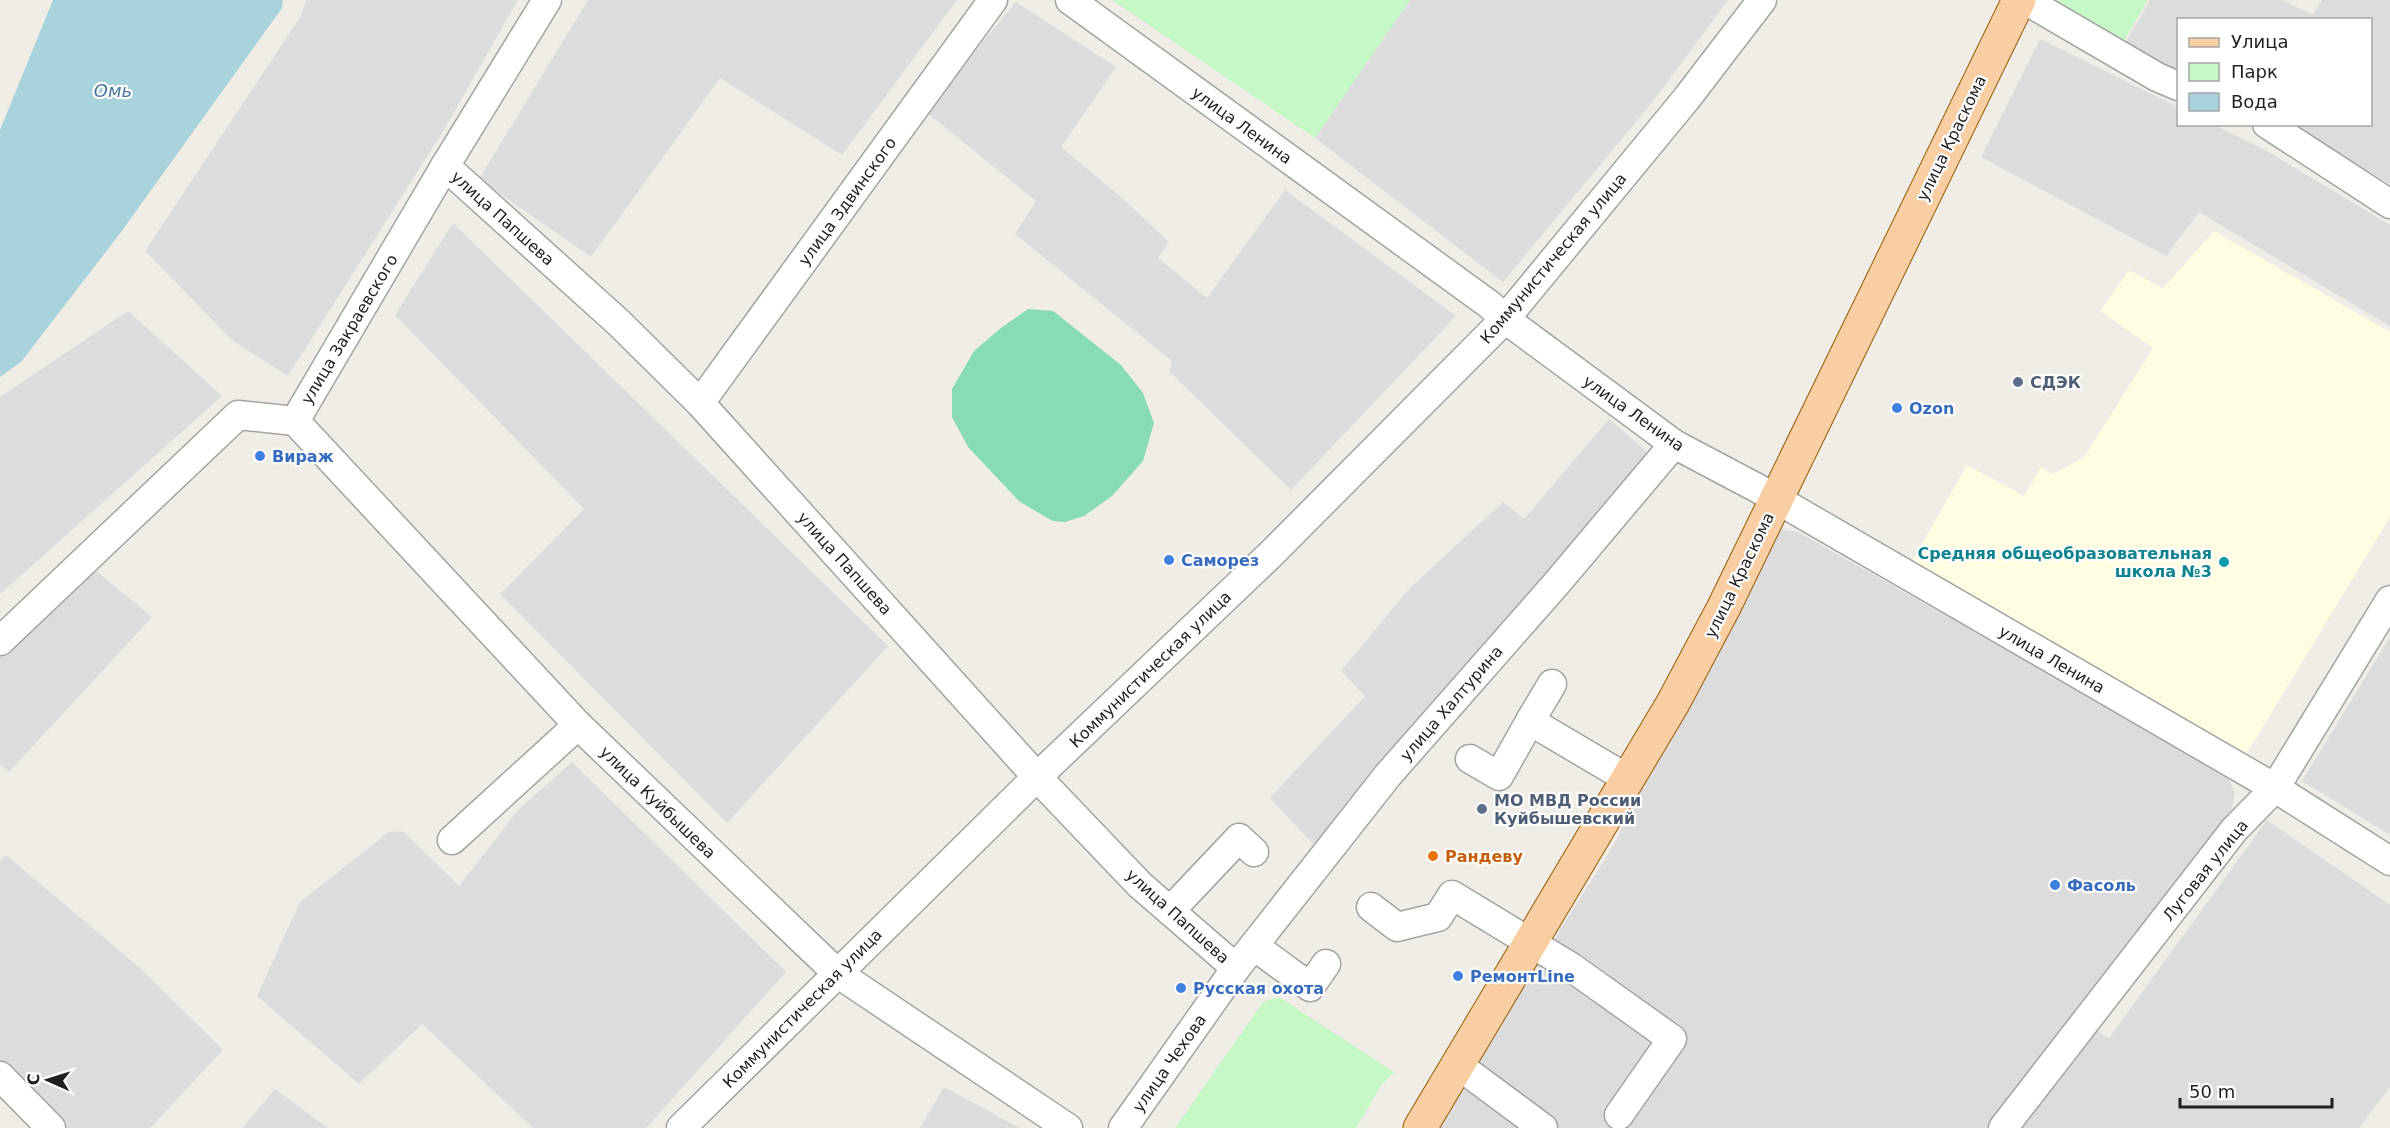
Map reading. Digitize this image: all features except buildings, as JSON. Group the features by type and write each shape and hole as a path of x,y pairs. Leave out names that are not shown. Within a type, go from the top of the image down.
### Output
{"main road":[{"name":"улица Краскома","path":"1420,1128 1628,779 1724,607 2019,0"}],"street":[{"name":"улица Закраевского","path":"0,641 238,415 295,421 445,166 548,0"},
{"name":"улица Здвинского","path":"700,403 993,0"},
{"name":"улица Ленина","path":"1070,0 1490,305 1504,319 1674,444 1776,499 2275,788 2390,861"},
{"name":"Коммунистическая улица","path":"681,1128 1037,777 1270,555 1504,319 1687,98 1762,0"},
{"path":"2025,0 2157,77 2177,86"},
{"path":"2270,126 2390,204"},
{"name":"улица Папшева","path":"445,166 618,322 700,403 1037,777 1140,885 1236,968"},
{"name":"улица Куйбышева","path":"295,421 578,725 837,973 1068,1128"},
{"name":"улица Халтурина","path":"1236,968 1388,775 1556,584 1674,444"},
{"name":"Луговая улица","path":"2003,1128 2234,830 2275,788 2390,600"},
{"path":"1470,759 1499,776 1552,684"},
{"path":"1530,721 1628,779"},
{"path":"452,840 578,725"},
{"path":"1170,911 1239,838 1254,852"},
{"path":"1371,907 1397,927 1438,917 1452,895 1571,967 1672,1039 1619,1115"},
{"path":"1254,946 1310,987 1326,964"},
{"name":"улица Чехова","path":"1123,1128 1236,968"},
{"path":"1458,1065 1543,1128"},
{"path":"0,1076 51,1128"}],"shaded area":[{"path":"306,0 518,0 445,128 288,376 233,341 145,251 301,16"},
{"path":"588,0 957,0 842,155 720,78 591,257 479,179"},
{"path":"1410,0 1728,0 1654,100 1503,282 1315,138"},
{"path":"2150,0 2282,0 2313,15 2322,0 2390,0 2390,184 2292,126 2372,126 2372,18 2177,18 2177,75 2124,45"},
{"path":"1016,2 1116,67 1061,147 1121,197 1169,242 1158,258 1207,298 1285,190 1456,316 1291,490 1169,371 1172,361 1015,234 1036,201 925,111"},
{"path":"2040,39 2177,107 2177,126 2216,126 2267,151 2390,225 2390,326 2199,212 2166,256 1981,157"},
{"path":"453,223 888,646 727,823 500,594 584,509 395,315"},
{"path":"2214,231 2390,332 2390,517 2246,755 1912,561 1967,465 2024,496 2041,467 2053,474 2084,457 2153,348 2100,311 2129,270 2163,288"},
{"path":"128,311 222,396 0,594 0,397"},
{"path":"1609,419 1652,456 1316,847 1270,798 1365,696 1341,671 1409,589 1503,502 1524,519"},
{"path":"1780,529 1798,532 2227,775 2235,793 2230,817 2077,1018 2109,1038 2267,820 2390,905 2390,1087 2359,1128 1434,1128 1612,848 1770,537"},
{"path":"90,566 152,617 9,772 0,764 0,650"},
{"path":"2390,637 2390,835 2302,781"},
{"path":"572,762 786,972 646,1128 533,1128 422,1024 359,1084 257,996 300,902 389,832 403,831 459,886 519,809"},
{"path":"6,855 140,968 223,1050 150,1128 59,1128 0,1069 0,861"},
{"path":"944,1087 1020,1128 920,1128"},
{"path":"275,1089 328,1128 242,1128"}],"green space":[{"path":"1112,0 1410,0 1315,138"},
{"path":"2054,0 2148,0 2122,44 2052,5"},
{"path":"1028,309 1053,311 1121,365 1143,393 1154,423 1143,461 1112,496 1084,516 1065,522 1053,521 1020,502 968,447 952,417 952,389 974,351"},
{"path":"1279,997 1394,1072 1382,1084 1356,1128 1175,1128 1263,1002"}],"water":[{"name":"Омь","path":"53,0 283,0 282,8 121,232 21,362 0,377 0,130"}],"place":[{"name":"СДЭК","path":"2018,382"},
{"name":"Ozon","path":"1897,408"},
{"name":"Вираж","path":"260,456"},
{"name":"Саморез","path":"1169,560"},
{"name":"Средняя общеобразовательная школа №3","path":"2224,562"},
{"name":"МО МВД России Куйбышевский","path":"1482,809"},
{"name":"Рандеву","path":"1433,856"},
{"name":"Фасоль","path":"2055,885"},
{"name":"РемонтLine","path":"1458,976"},
{"name":"Русская охота","path":"1181,988"}]}
